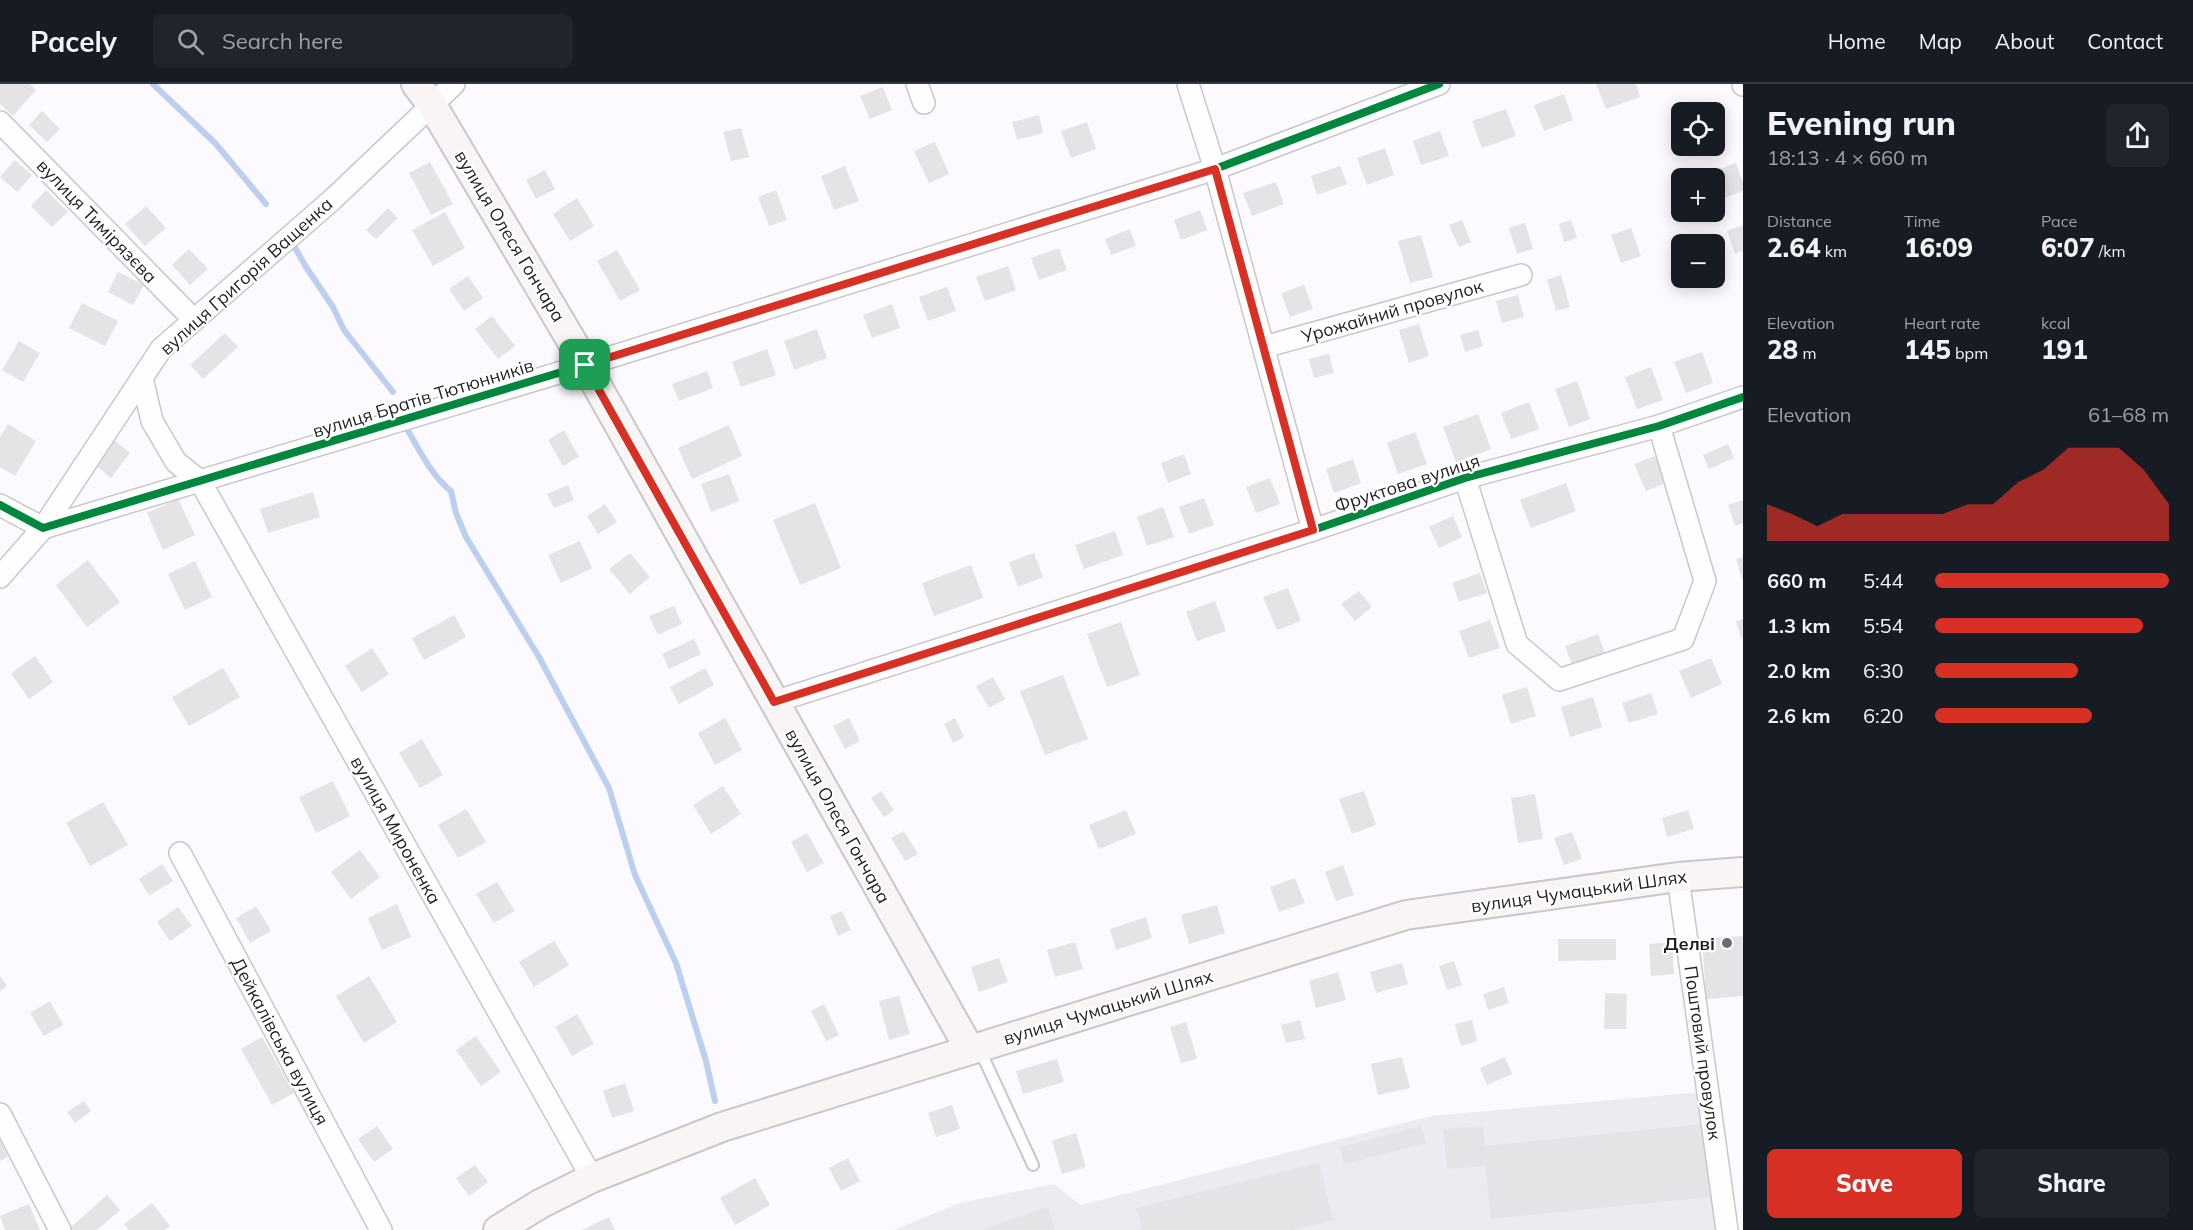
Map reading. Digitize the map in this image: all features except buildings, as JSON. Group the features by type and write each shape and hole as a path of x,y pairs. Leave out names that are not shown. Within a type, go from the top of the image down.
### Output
{"main road":[{"name":"вулиця Олеся Гончара","path":"424,94 585,365 774,702 974,1049"},
{"name":"вулиця Чумацький Шлях","path":"498,1230 540,1204 592,1178 722,1127 1406,915 1678,877 1743,872"}],"street":[{"name":"вулиця Григорія Ващенка","path":"0,577 43,528 161,349 333,199 424,94 454,84"},
{"path":"1188,84 1215,169 1313,530"},
{"name":"вулиця Братів Тютюнників","path":"43,528 585,365 1215,169 1439,84"},
{"name":"вулиця Тимірязєва","path":"0,122 194,320"},
{"name":"Урожайний провулок","path":"1264,347 1521,275"},
{"path":"142,378 152,421 176,462 200,481"},
{"name":"Фруктова вулиця","path":"774,702 1313,530 1465,478 1659,426 1743,397"},
{"path":"1465,478 1517,644 1558,680 1683,639 1705,581 1659,426"},
{"name":"вулиця Мироненка","path":"200,481 592,1178"},
{"path":"0,505 43,528"},
{"name":"Дейкалівська вулиця","path":"180,853 381,1230"},
{"name":"Поштовий провулок","path":"1678,877 1727,1230"},
{"path":"0,1114 60,1230"}],"lane":[{"path":"974,1049 1033,1165"}],"shaded area":[{"path":"1701,1092 1717,1230 894,1230 960,1203 1054,1184 1081,1205 1431,1116"}],"waterway":[{"path":"153,84 216,144 266,204"},
{"path":"294,246 333,307 344,330 393,392"},
{"path":"407,429 432,470 451,491 456,513 466,537 539,657 609,788 635,875 676,963 706,1061 715,1101"}],"cycle path":[{"path":"0,505 43,528 585,365 1215,169 1439,84"},
{"path":"774,702 1313,530 1465,478 1659,426 1743,397"}],"place":[{"name":"Делві","path":"1727,943"}],"route":[{"path":"1215,169 1313,530 774,702 585,365 1215,169"}]}
